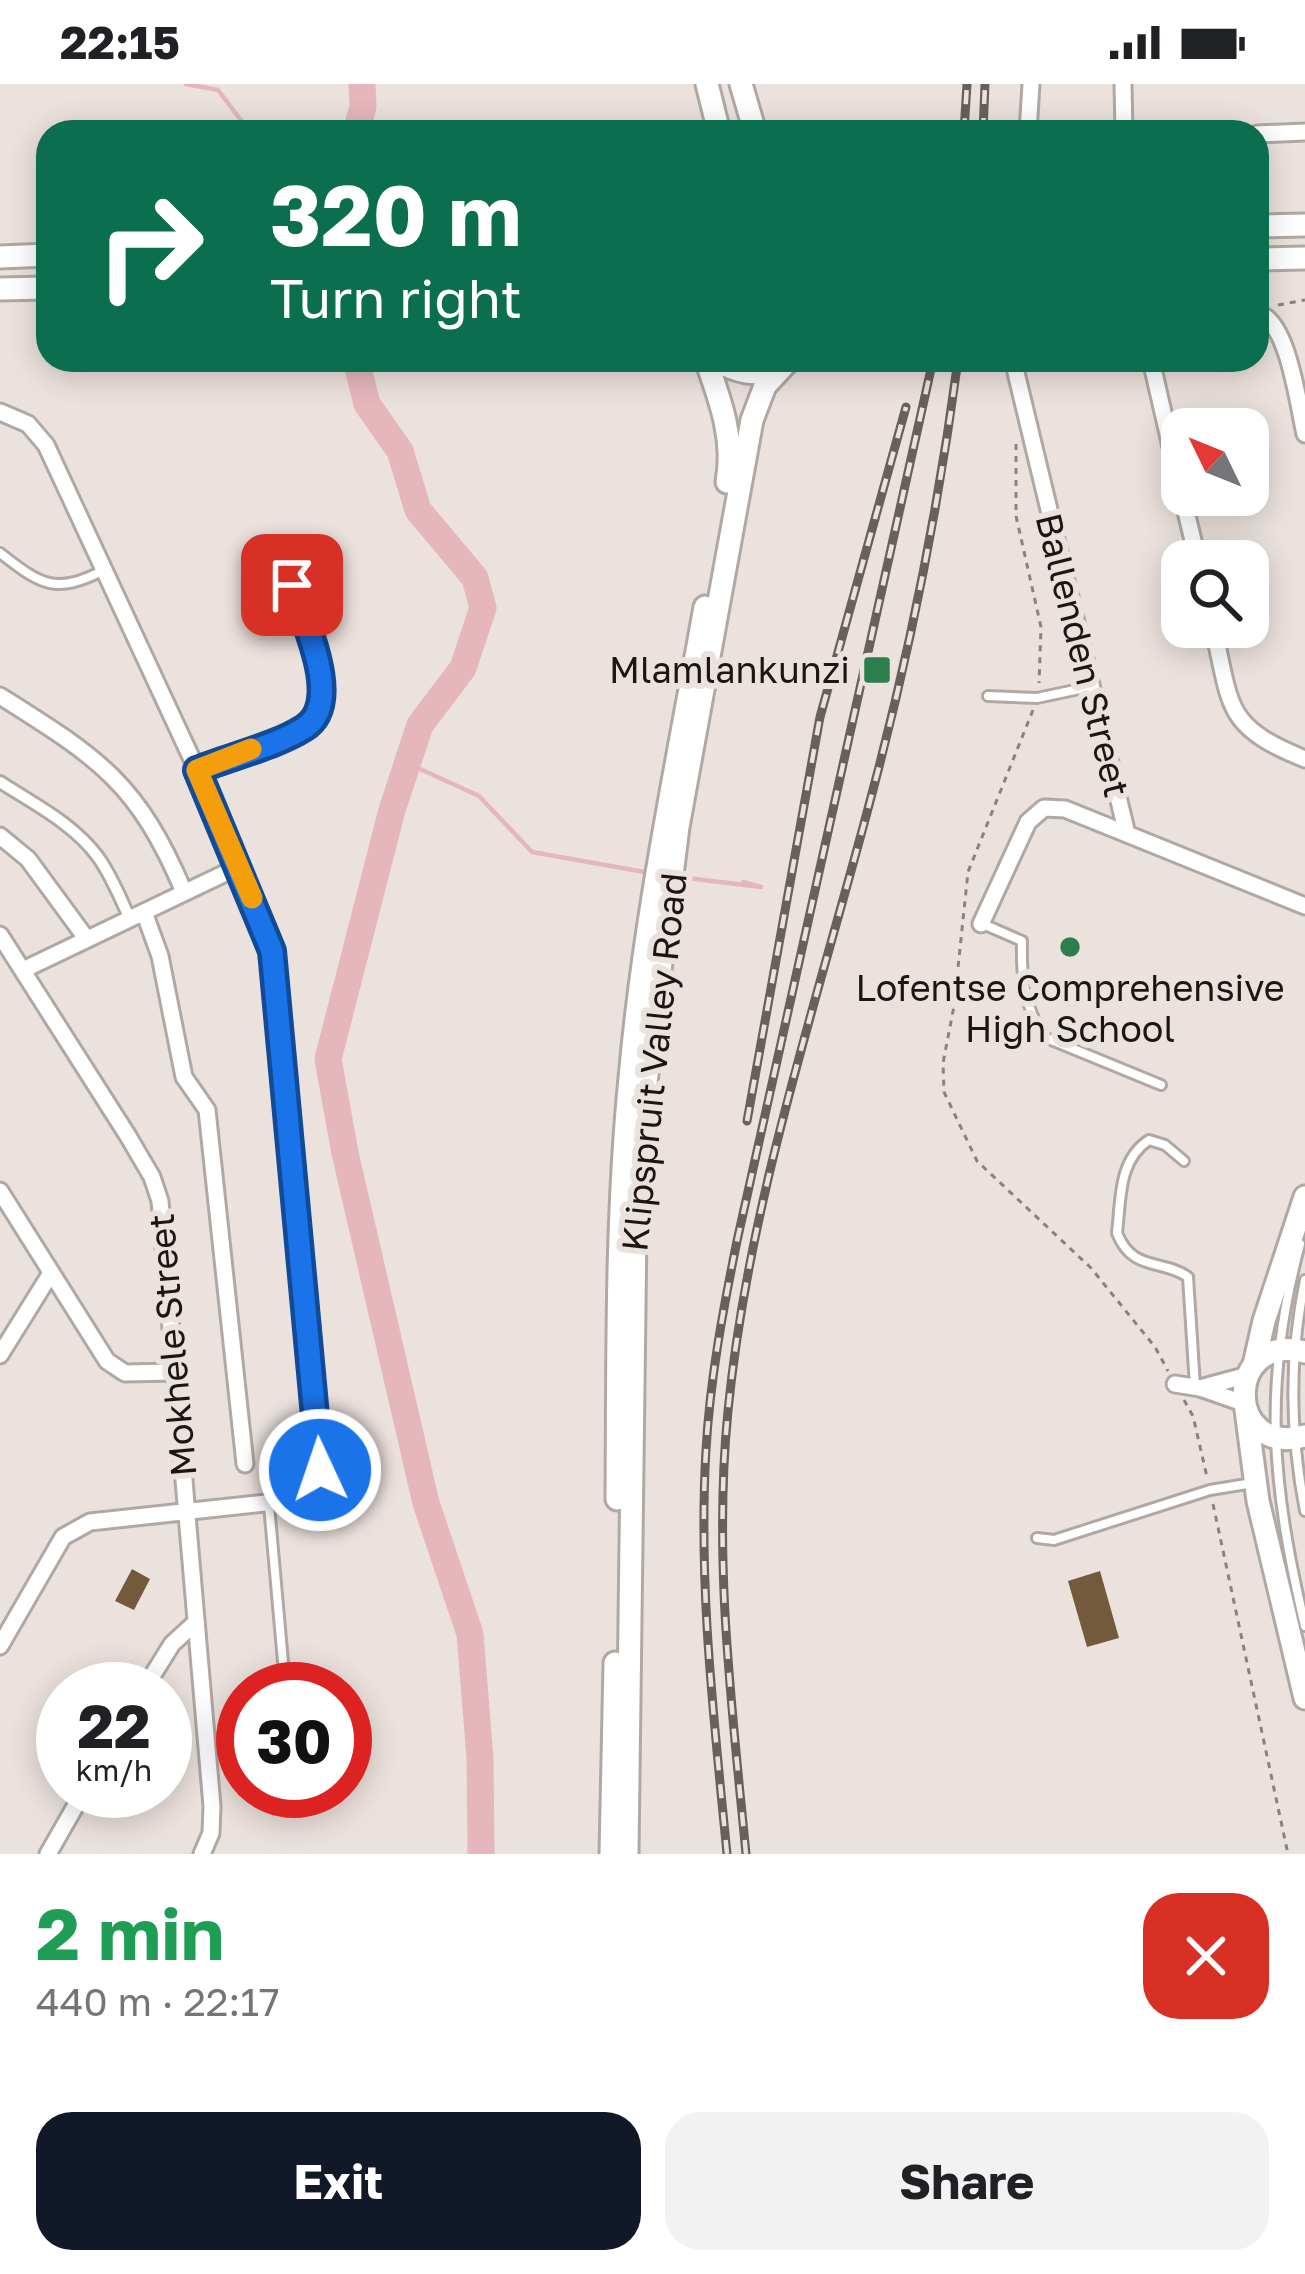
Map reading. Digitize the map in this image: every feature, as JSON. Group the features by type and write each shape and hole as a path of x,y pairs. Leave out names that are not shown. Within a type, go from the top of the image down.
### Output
{"main road":[{"path":"707,84 716,120"},
{"path":"741,84 752,120"},
{"path":"1269,226 1305,225"},
{"path":"0,257 36,256"},
{"path":"1269,259 1305,258"},
{"path":"0,289 36,288"},
{"name":"Klipspruit Valley Road","path":"627,1854 640,1130 670,826 730,469 728,428 713,372"},
{"name":"Klipspruit Valley Road","path":"670,826 752,420 765,386 778,372"},
{"name":"Klipspruit Valley Road","path":"611,1854 620,1203 630,1075 658,918"},
{"path":"1305,1197 1264,1321 1245,1406 1255,1483 1305,1698"},
{"path":"1251,1370 1293,1351"},
{"path":"1245,1406 1257,1426 1290,1437"}],"street":[{"path":"1029,120 1031,84"},
{"path":"1124,84 1124,120"},
{"path":"1269,134 1305,132"},
{"path":"1269,318 1282,340 1305,434"},
{"name":"Ballenden Street","path":"1016,372 1127,834 1305,905"},
{"path":"1153,372 1161,408"},
{"path":"0,412 24,421 41,439 197,770 272,951 321,1450 320,1470 308,1490 293,1500 74,1527 63,1537 0,1646"},
{"path":"197,770 304,728 320,709 322,679 292,585"},
{"path":"1219,648 1237,716 1257,737 1305,759"},
{"path":"0,696 113,773 144,811 184,892"},
{"path":"0,782 86,843 137,914 160,956 184,1077 207,1110 244,1463"},
{"path":"981,924 1028,822 1044,808 1065,809 1127,834"},
{"path":"0,836 28,859 86,938"},
{"path":"23,970 238,866"},
{"name":"Mokhele Street","path":"0,934 157,1190 212,1806 211,1833 202,1854"},
{"path":"0,1191 102,1355 125,1373 176,1372"},
{"path":"0,1355 51,1273"},
{"path":"1198,1388 1251,1370"},
{"path":"1175,1384 1245,1406"},
{"path":"161,1662 196,1622"},
{"path":"48,1854 69,1818"}],"lane":[{"path":"0,553 34,579 56,586 78,583 104,570"},
{"path":"988,696 1037,698 1090,687"},
{"path":"981,924 1022,940 1021,980 1044,1036 1161,1085"},
{"path":"1184,1161 1149,1139 1134,1151 1125,1171 1117,1233 1124,1247 1148,1265 1188,1277 1198,1388"},
{"path":"1305,1229 1286,1298 1293,1351 1290,1437 1305,1511"},
{"path":"1305,1280 1293,1351 1284,1536 1305,1627"},
{"path":"1037,1538 1054,1540 1210,1490 1255,1483"},
{"path":"269,1505 283,1662"}],"path":[{"path":"1269,308 1305,300"},
{"path":"1016,433 1016,516 1041,628 1037,698 968,872 943,1063 944,1092 977,1160 1091,1268 1155,1347 1193,1416 1288,1854"}],"building":[{"path":"132,1569 150,1579 134,1610 115,1601"},
{"path":"1100,1571 1119,1638 1087,1647 1068,1581"}],"waterway":[{"path":"186,84 218,90 241,120"},
{"path":"359,120 362,84"},
{"path":"359,372 367,404 400,451 418,510 475,578 483,608 463,668 420,725 392,810 328,1059 345,1153 426,1503 470,1634 480,1758 481,1854"},
{"path":"407,763 479,796 532,852 650,873"},
{"path":"679,877 761,887 743,882"}],"railway":[{"path":"965,120 967,84"},
{"path":"984,120 985,84"},
{"path":"727,1854 704,1551 706,1450 714,1371 737,1241 930,372"},
{"path":"746,1854 723,1577 724,1466 738,1331 769,1174 900,681 933,521 956,372"},
{"path":"747,1121 820,717 906,407"}],"slow traffic":[{"path":"251,749 197,770 252,898"}],"place":[{"name":"Mlamlankunzi","path":"877,670"},
{"name":"Lofentse Comprehensive High School","path":"1070,947"}],"route":[{"path":"292,585 319,665 320,709 304,728 197,770 272,951 320,1470"}]}
